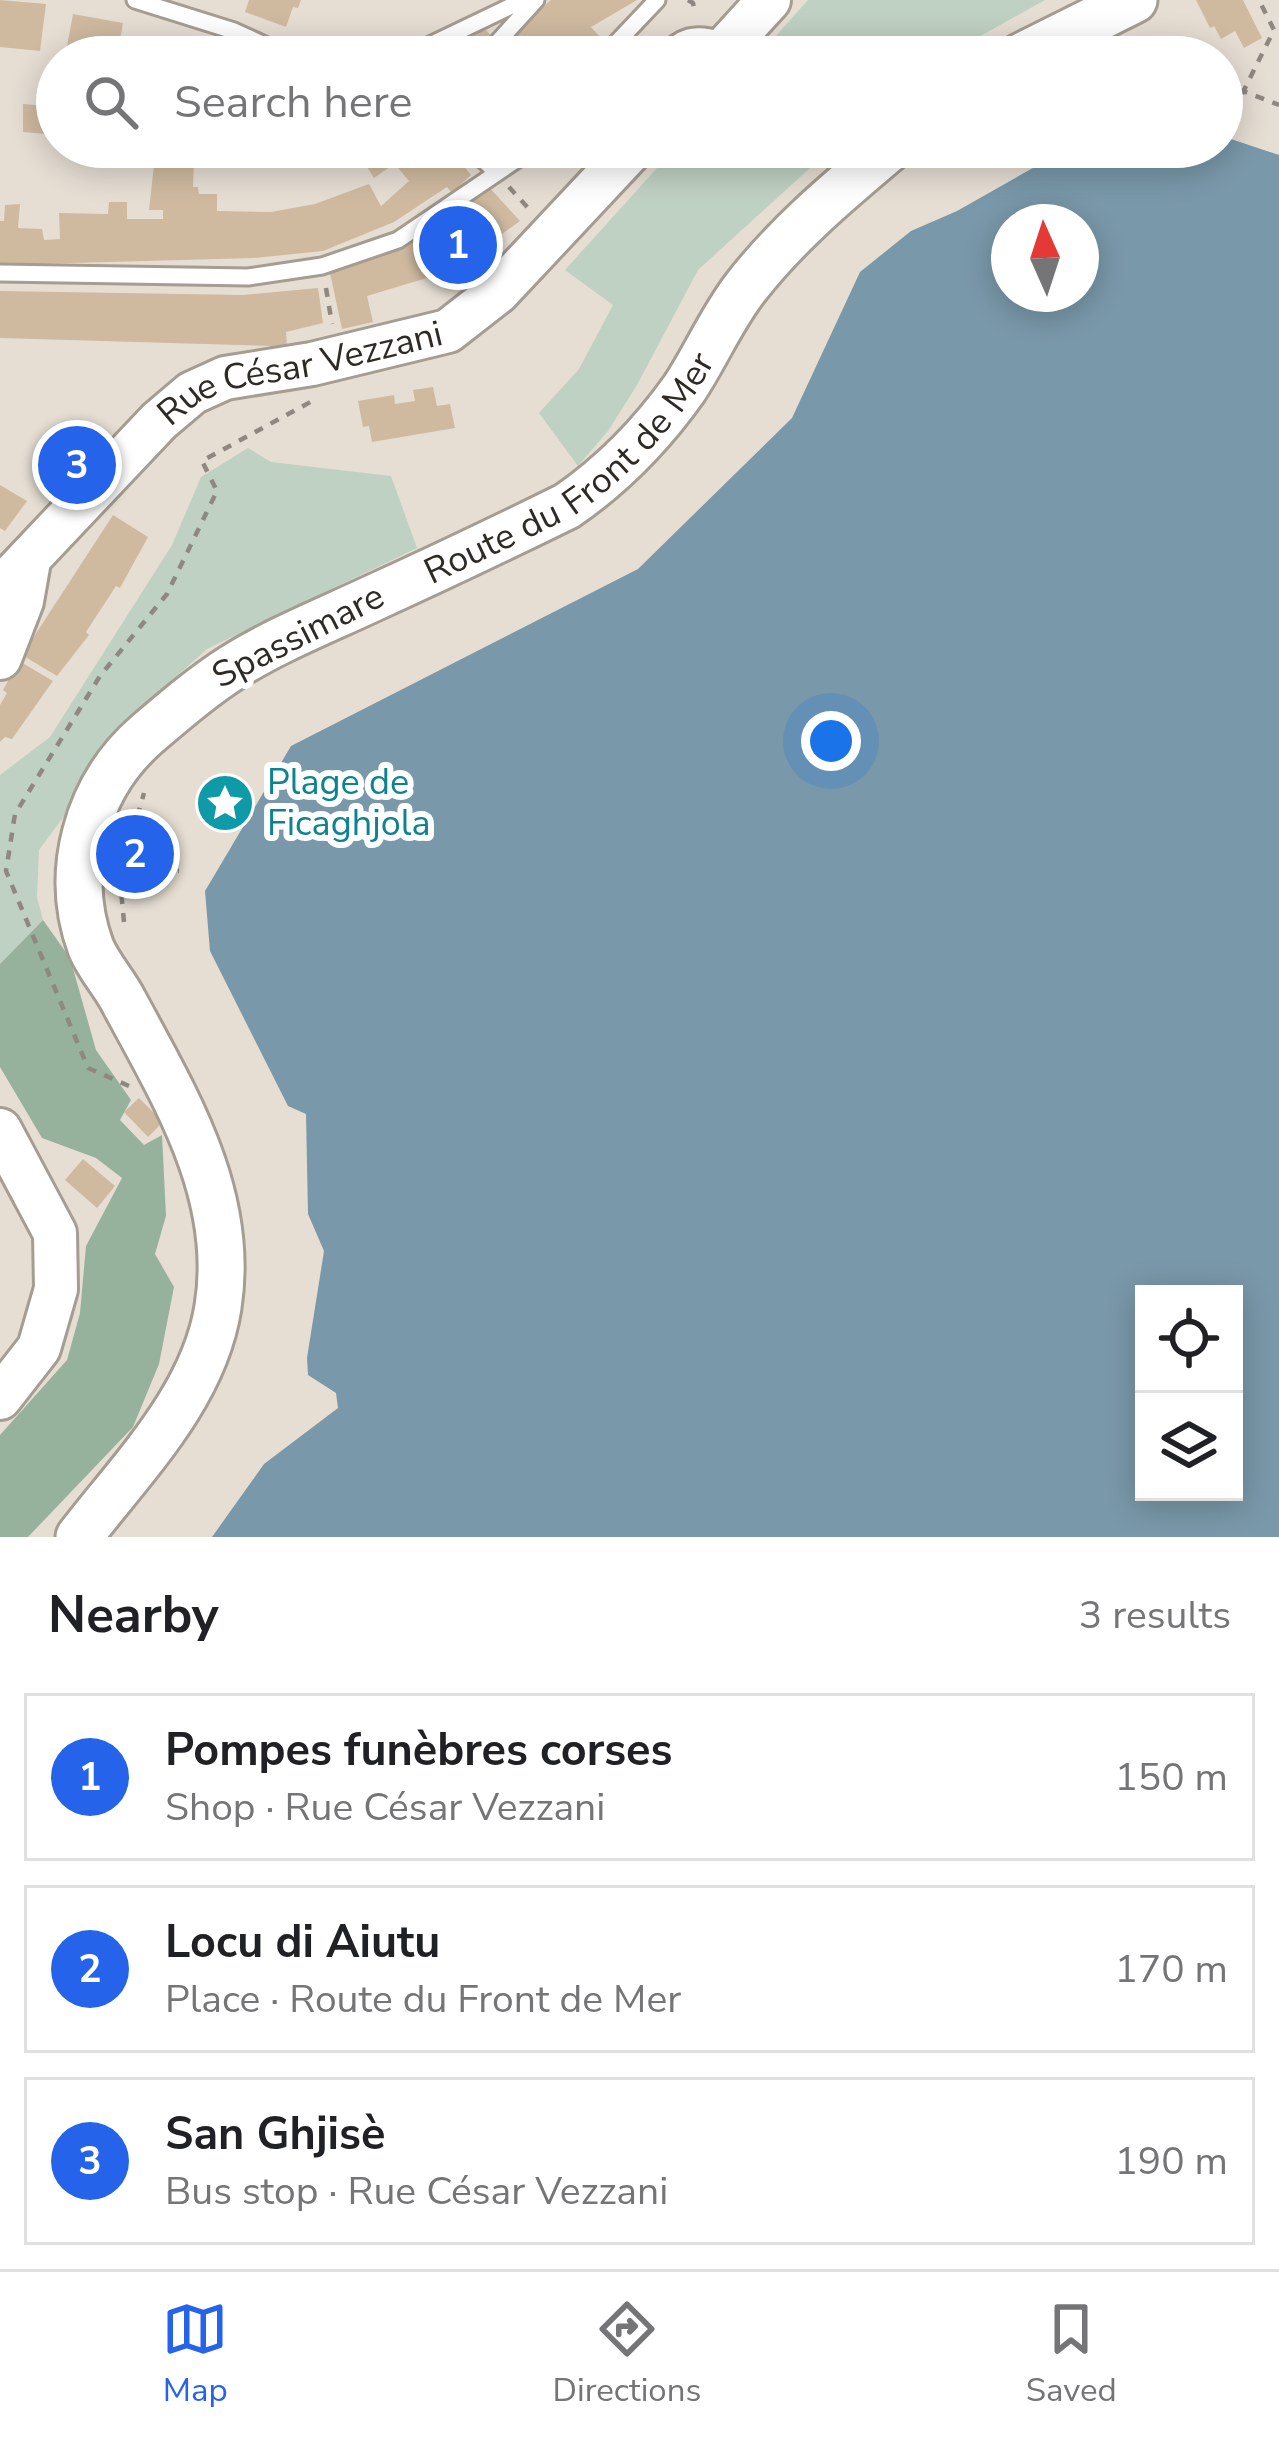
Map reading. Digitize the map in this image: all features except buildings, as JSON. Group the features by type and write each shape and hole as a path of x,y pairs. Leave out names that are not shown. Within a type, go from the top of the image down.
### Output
{"main road":[{"path":"737,36 769,0"},
{"path":"1078,36 1131,17"},
{"name":"Rue César Vezzani","path":"0,658 22,601 15,575 159,421 192,393 225,378 312,364 448,331 498,292 615,168"},
{"name":"Route du Front de Mer","path":"79,1537 182,1399 206,1349 218,1309 223,1248 214,1195 190,1130 122,997 109,915 110,847 119,812 181,708 233,667 567,506 599,484 684,388 747,285 807,218 867,168"},
{"path":"0,1130 55,1233 56,1289 39,1348 0,1397"}],"lane":[{"path":"135,0 245,36"},
{"path":"449,36 524,0"},
{"path":"503,36 536,0"},
{"path":"623,36 657,0"},
{"path":"492,168 496,172"},
{"path":"0,273 248,277 322,266 398,240 501,168"}],"path":[{"path":"1243,92 1274,30 1259,0"},
{"path":"1243,94 1279,105"},
{"path":"496,172 554,236"},
{"path":"312,364 304,335 332,326 322,266"},
{"path":"126,939 123,871 145,793"},
{"path":"123,871 178,871"}],"green space":[{"path":"808,0 1045,0 981,36 776,36"},
{"path":"657,168 810,168 698,270 637,385 608,431 578,466 539,413 579,369 613,305 565,270"},
{"path":"248,448 271,462 391,476 417,548 207,649 152,698 39,850 37,897 43,920 0,964 0,775 50,737 172,545 201,477"},
{"path":"43,920 70,958 96,1050 131,1100 120,1120 144,1145 162,1135 166,1216 155,1254 174,1287 159,1364 133,1427 28,1537 0,1537 0,1435 67,1360 80,1313 86,1246 122,1178 96,1158 42,1138 0,1067 0,964"}],"water":[{"path":"1243,143 1279,155 1279,1537 212,1537 264,1464 338,1408 336,1393 308,1375 324,1251 308,1214 306,1114 288,1106 210,951 205,891 291,746 638,569 792,418 860,272 911,231 1033,168 1243,168"}],"place":[{"name":"Pompes funèbres corses","path":"458,245"},
{"name":"San Ghjisè","path":"77,465"},
{"name":"Plage de Ficaghjola","path":"225,803"},
{"name":"Locu di Aiutu","path":"135,854"}]}
